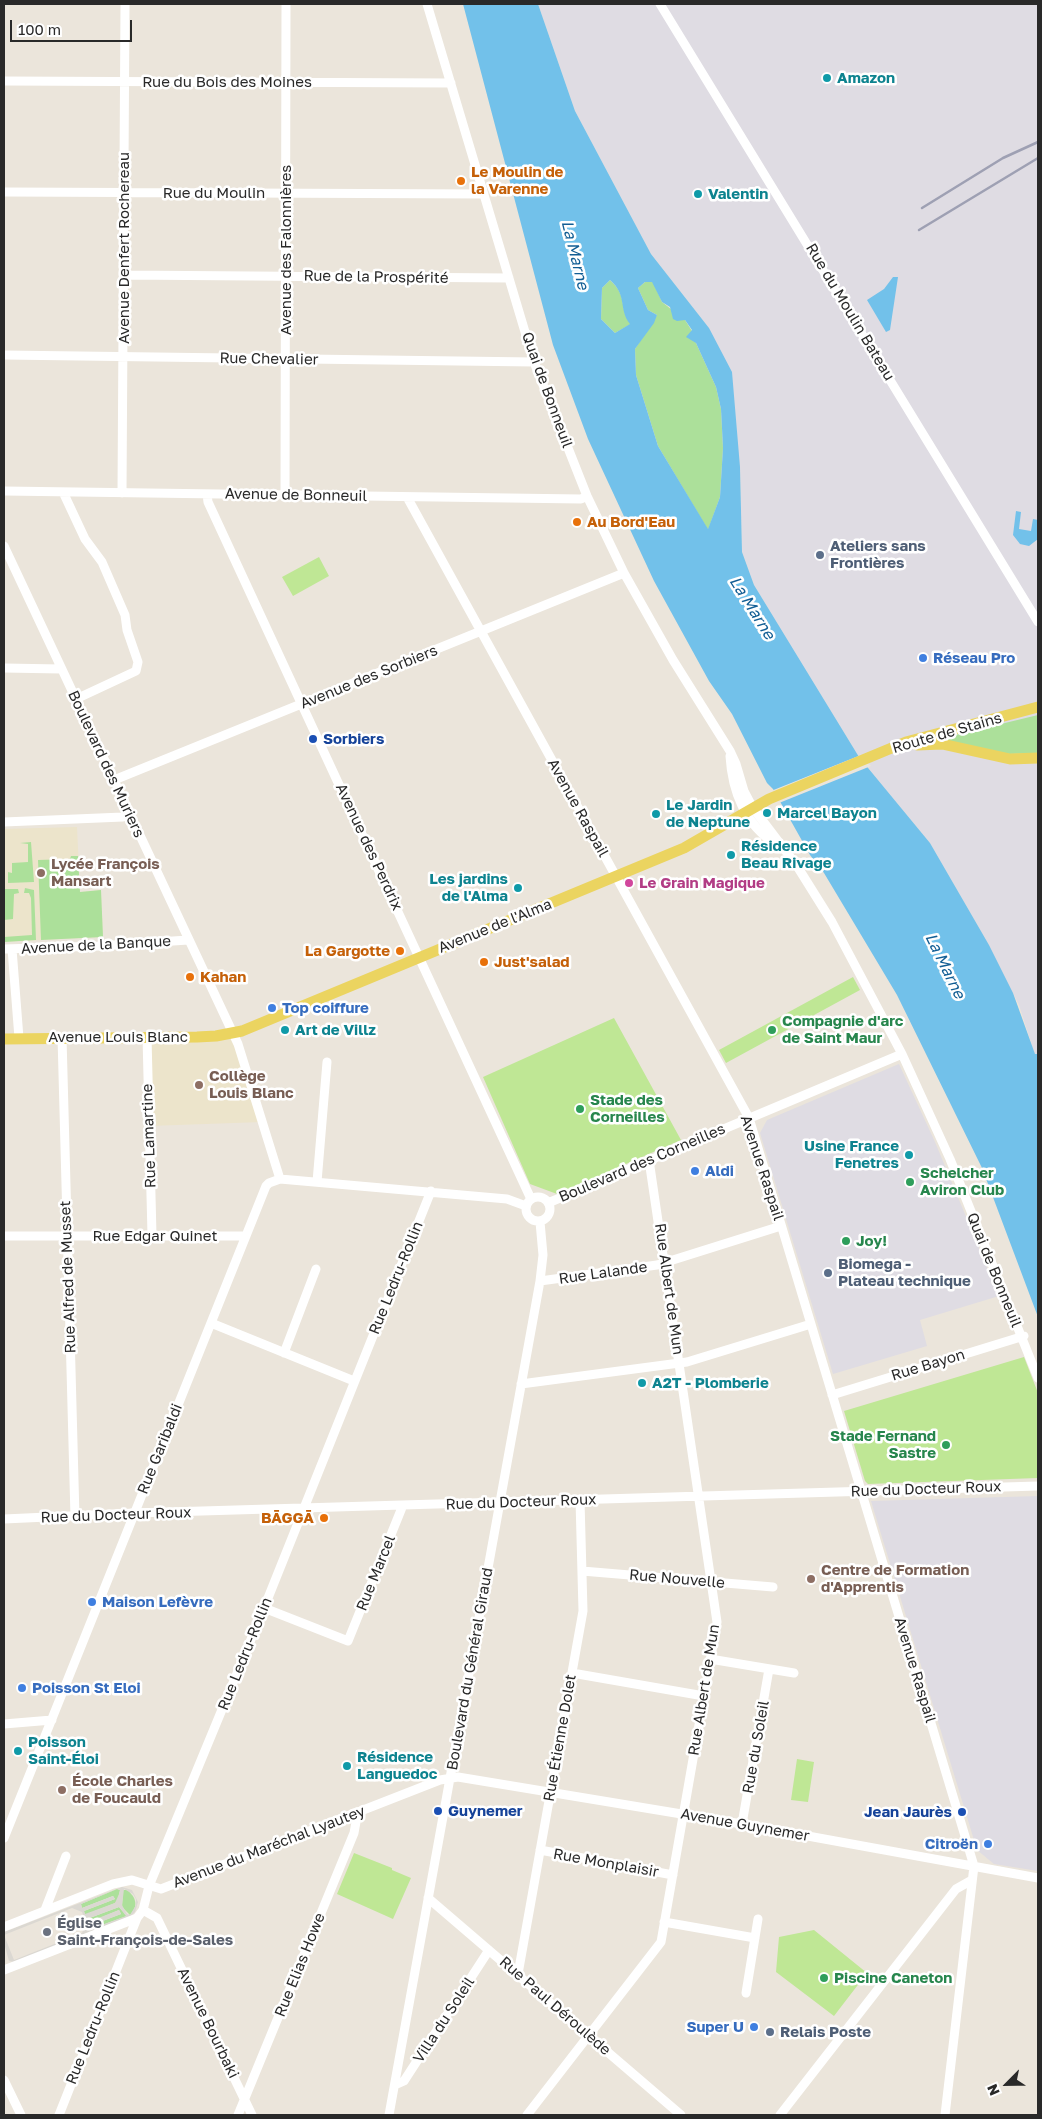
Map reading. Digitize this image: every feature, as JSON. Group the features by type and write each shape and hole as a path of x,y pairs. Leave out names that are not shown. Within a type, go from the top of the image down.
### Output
{"main road":[{"name":"Route de Stains","path":"874,756 906,742 1038,707"},
{"name":"Route de Stains","path":"874,756 912,746 933,744 1010,759 1038,758"},
{"name":"Avenue de l'Alma","path":"233,1033 684,848 769,799 874,756"},
{"name":"Avenue Louis Blanc","path":"4,1039 216,1036 233,1033"}],"street":[{"name":"Avenue Denfert Rochereau","path":"122,493 125,4"},
{"name":"Avenue des Falonnières","path":"285,495 286,4"},
{"name":"Quai de Bonneuil","path":"427,4 534,362 587,496 624,573 673,660 730,750 749,810 797,866 832,922 902,1054 950,1159 1038,1378"},
{"name":"Rue du Moulin Bateau","path":"660,4 1038,622"},
{"name":"Rue du Bois des Moines","path":"4,81 451,83"},
{"name":"Rue du Moulin","path":"4,192 484,194"},
{"name":"Rue de la Prospérité","path":"124,274 509,278"},
{"name":"Rue Chevalier","path":"4,355 534,362"},
{"name":"Avenue de Bonneuil","path":"4,491 407,497 580,498 587,496"},
{"path":"63,492 85,538 102,562 125,615 127,630 138,662 136,671 76,699"},
{"name":"Avenue des Perdrix","path":"207,494 208,502 420,957 528,1202"},
{"name":"Avenue Raspail","path":"407,497 749,1118 974,1866"},
{"name":"Boulevard des Muriers","path":"4,546 238,1044 280,1179"},
{"name":"Avenue des Sorbiers","path":"114,780 624,573"},
{"path":"4,668 61,669"},
{"path":"4,822 123,817 129,814"},
{"name":"Avenue de la Banque","path":"8,949 99,946 188,940"},
{"path":"8,949 18,1038"},
{"name":"Rue Alfred de Musset","path":"62,1037 75,1517"},
{"name":"Rue Lamartine","path":"147,1037 152,1235"},
{"name":"Boulevard des Corneilles","path":"548,1203 902,1054"},
{"path":"317,1182 327,1062"},
{"name":"Rue Albert de Mun","path":"527,2115 659,1947 717,1622 649,1160"},
{"path":"280,1179 430,1191 528,1202 542,1198 548,1203 549,1215 540,1222 528,1218 528,1202"},
{"name":"Rue Garibaldi","path":"4,1838 266,1186 269,1182 280,1179"},
{"name":"Rue Ledru-Rollin","path":"58,2115 138,1918 143,1910 149,1886 264,1608 430,1191"},
{"name":"Boulevard du Général Giraud","path":"389,2115 540,1281 543,1255 540,1222"},
{"name":"Rue Lalande","path":"540,1281 657,1265 781,1226"},
{"name":"Rue Edgar Quinet","path":"4,1236 246,1236"},
{"path":"284,1352 316,1269"},
{"path":"211,1323 354,1381"},
{"path":"521,1384 680,1362 811,1324"},
{"name":"Rue Bayon","path":"832,1395 1023,1337"},
{"name":"Rue du Docteur Roux","path":"4,1519 135,1513 499,1504 1038,1486"},
{"name":"Rue Étienne Dolet","path":"518,1974 583,1611 580,1500"},
{"name":"Rue Marcel","path":"264,1608 348,1641 403,1506"},
{"name":"Rue Nouvelle","path":"582,1570 772,1587"},
{"path":"710,1659 794,1673"},
{"name":"Rue du Soleil","path":"742,1824 770,1669"},
{"path":"572,1673 704,1696"},
{"path":"4,1724 52,1720"},
{"name":"Avenue Guynemer","path":"450,1778 458,1777 742,1824 1038,1878"},
{"name":"Avenue du Maréchal Lyautey","path":"4,1927 113,1884 132,1880 161,1889 354,1813 440,1780 450,1778"},
{"name":"Rue Elias Howe","path":"238,2115 354,1833 356,1822 354,1813"},
{"name":"Rue Monplaisir","path":"540,1850 673,1875"},
{"path":"45,1910 66,1856"},
{"path":"946,2115 974,1866"},
{"path":"780,2115 956,1890 972,1880"},
{"name":"Rue Paul Déroulède","path":"428,1898 681,2115"},
{"name":"Avenue Bourbaki","path":"143,1910 157,1918 252,2115"},
{"path":"4,1970 138,1918"},
{"path":"746,1993 758,1919"},
{"path":"664,1922 755,1938"},
{"name":"Villa du Soleil","path":"395,2085 404,2081 489,1950"},
{"path":"4,2080 21,2115"}],"shaded area":[{"path":"538,4 1038,4 1038,1054 1035,1055 1019,1005 989,945 930,843 859,757 754,585 742,552 740,467 709,328 651,254 575,111"},
{"name":"Lycée François Mansart","path":"77,827 80,892 101,890 103,937 4,942 4,829"},
{"name":"Collège Louis Blanc","path":"233,1033 262,1122 149,1126 147,1037"},
{"path":"899,1064 935,1142 999,1296 920,1320 927,1346 833,1374 760,1133 767,1120"},
{"path":"1038,1496 1038,1871 994,1864 977,1850 871,1501"},
{"path":"122,1887 132,1890 138,1902 135,1912 130,1917 14,1962 9,1961 4,1943 4,1935 4,1932","holes":["117,1889 120,1890 115,1903 85,1914 84,1911 115,1899 113,1896 82,1908 81,1904","124,1889 133,1894 136,1899 136,1905 130,1915 127,1914 122,1905","119,1907 126,1916 91,1929 90,1926 121,1914 119,1910 88,1922 87,1919","72,1908 82,1912 86,1923 82,1933 14,1960 4,1935"]}],"green space":[{"path":"610,280 622,297 625,313 631,324 615,333 601,319 602,288"},
{"path":"645,282 653,282 662,302 685,320 692,331 716,387 721,409 723,448 720,497 708,530 658,446 636,375 635,349 657,315 648,310 638,288"},
{"path":"319,557 329,576 293,596 282,577"},
{"path":"1038,715 1038,753 1009,754 939,739"},
{"path":"31,842 34,882 8,883 8,872 12,873 12,863 28,862 28,844 20,843"},
{"path":"71,856 78,856 80,892 101,890 103,937 41,940 38,860 70,859"},
{"path":"25,888 34,890 36,940 4,942 4,937 32,935 31,898 29,893 24,893"},
{"path":"4,889 18,889 19,893 14,894 13,919 4,920"},
{"name":"Compagnie d'arc de Saint Maur","path":"853,977 860,990 726,1063 719,1050"},
{"name":"Stade des Corneilles","path":"614,1018 681,1140 557,1194 530,1184 483,1077"},
{"name":"Stade Fernand Sastre","path":"1024,1357 1038,1393 1038,1478 868,1484 865,1481 844,1411"},
{"path":"797,1759 814,1762 808,1802 791,1800"},
{"path":"354,1853 392,1868 392,1870 411,1878 393,1919 337,1894"},
{"path":"117,1889 120,1890 118,1900 115,1903 85,1915 84,1911 115,1899 113,1896 82,1908 81,1904"},
{"path":"123,1890 127,1890 130,1893 135,1902 135,1908 130,1915 122,1907"},
{"path":"119,1907 127,1916 91,1929 89,1926 121,1914 119,1910 88,1923 87,1919"},
{"name":"Piscine Caneton","path":"814,1930 867,1973 834,2016 776,1972 779,1937"}],"water":[{"name":"La Marne","path":"463,4 538,4 575,111 651,254 709,328 732,372 740,467 742,552 754,585 859,757 930,843 989,945 1013,993 1035,1054 1038,1054 1038,1317 982,1168 897,995 824,873 810,855 773,789 767,783 732,714 709,681 654,581 588,439 553,345","holes":["610,280 619,292 624,313 630,324 615,333 601,319 602,288","645,282 652,282 662,302 670,307 673,319 677,321 685,320 692,330 686,337 696,343 716,387 721,409 723,448 720,497 708,529 658,446 636,375 635,349 654,323 657,315 648,310 638,288"]},
{"path":"893,277 898,277 890,330 886,332 867,300 884,289"},
{"path":"1016,511 1021,512 1019,529 1031,531 1033,519 1038,520 1038,539 1029,546 1020,544 1013,535"}],"pier":[{"path":"861,755 871,766 779,803 771,791"}],"railway":[{"path":"922,208 1003,158 1038,142"},
{"path":"919,230 1038,158"}],"place":[{"name":"Amazon","path":"827,78"},
{"name":"Le Moulin de la Varenne","path":"461,181"},
{"name":"Valentin","path":"698,194"},
{"name":"Au Bord'Eau","path":"577,522"},
{"name":"Ateliers sans Frontières","path":"820,555"},
{"name":"Réseau Pro","path":"923,658"},
{"name":"Sorbiers","path":"313,739"},
{"name":"Marcel Bayon","path":"767,813"},
{"name":"Le Jardin de Neptune","path":"656,814"},
{"name":"Résidence Beau Rivage","path":"731,855"},
{"name":"Lycée François Mansart","path":"41,873"},
{"name":"Le Grain Magique","path":"629,883"},
{"name":"Les jardins de l'Alma","path":"518,888"},
{"name":"La Gargotte","path":"400,951"},
{"name":"Just'salad","path":"484,962"},
{"name":"Kahan","path":"190,977"},
{"name":"Top coiffure","path":"272,1008"},
{"name":"Art de Villz","path":"285,1030"},
{"name":"Compagnie d'arc de Saint Maur","path":"772,1030"},
{"name":"Collège Louis Blanc","path":"199,1085"},
{"name":"Stade des Corneilles","path":"580,1109"},
{"name":"Usine France Fenetres","path":"909,1155"},
{"name":"Aldi","path":"695,1171"},
{"name":"Schelcher Aviron Club","path":"910,1182"},
{"name":"Joy!","path":"846,1241"},
{"name":"Biomega - Plateau technique","path":"828,1273"},
{"name":"A2T - Plomberie","path":"642,1383"},
{"name":"Stade Fernand Sastre","path":"946,1445"},
{"name":"BĀGGĀ","path":"324,1518"},
{"name":"Centre de Formation d'Apprentis","path":"811,1579"},
{"name":"Maison Lefèvre","path":"92,1602"},
{"name":"Poisson St Eloi","path":"22,1688"},
{"name":"Poisson Saint-Éloi","path":"18,1751"},
{"name":"Résidence Languedoc","path":"347,1766"},
{"name":"École Charles de Foucauld","path":"62,1790"},
{"name":"Guynemer","path":"438,1811"},
{"name":"Jean Jaurès","path":"962,1812"},
{"name":"Citroën","path":"988,1844"},
{"name":"Église Saint-François-de-Sales","path":"47,1932"},
{"name":"Piscine Caneton","path":"824,1978"},
{"name":"Super U","path":"754,2027"},
{"name":"Relais Poste","path":"770,2032"}]}
